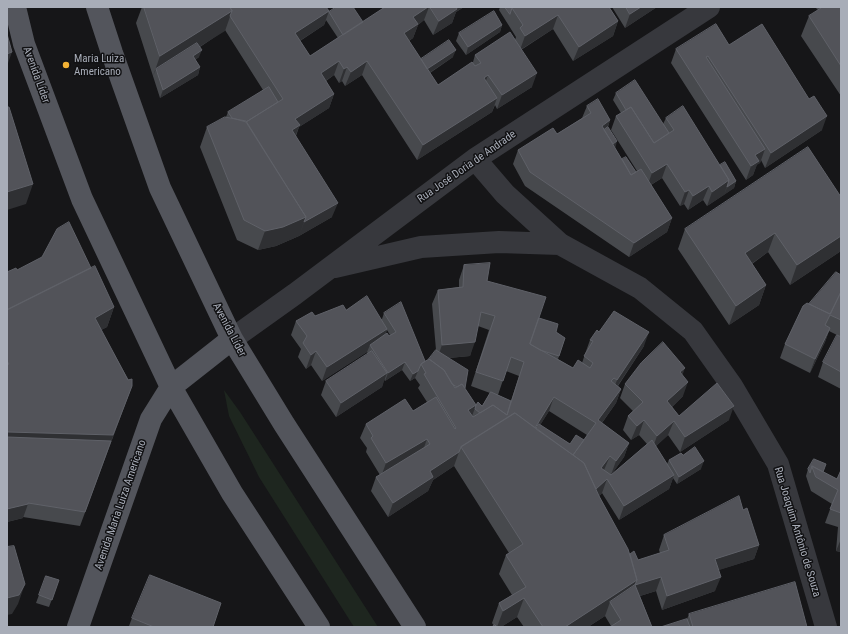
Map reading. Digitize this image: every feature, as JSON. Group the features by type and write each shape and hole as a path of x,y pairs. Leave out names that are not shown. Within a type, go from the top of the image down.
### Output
{"main road":[{"name":"Avenida Líder","path":"15,7 24,44 82,199 171,387 232,493 319,627"},
{"name":"Avenida Líder","path":"97,7 160,188 232,339 284,424 415,627"},
{"name":"Avenida Maria Luiza Americano","path":"78,627 151,419 171,387 232,339"}],"street":[{"name":"Rua José Doria de Andrade","path":"232,339 475,159 709,7"},
{"name":"Rua Joaquim Antônio de Souza","path":"475,159 505,194 560,244 640,288 693,331 732,386 778,464 826,627"},
{"name":"Rua Joaquim Antônio de Souza","path":"326,270 421,247 499,242 560,244"}],"shaded area":[{"path":"224,390 240,412 378,627 354,627 259,477 229,416"}],"building":[{"path":"144,7 230,7 232,11 160,56"},
{"path":"230,7 326,7 329,11 295,33 310,56 385,7 428,7 413,17 418,24 404,33 438,85 472,62 475,66 481,63 475,55 510,32 537,73 502,95 488,75 484,78 497,98 423,145 367,61 351,72 347,67 344,69 339,61 321,73 334,94 295,119 300,125 292,130 338,203 304,222 306,217 246,122 283,99 230,16 232,11"},
{"path":"336,7 353,7 363,22 343,35 329,12"},
{"path":"430,7 456,7 457,9 439,21"},
{"path":"505,7 513,7 510,14"},
{"path":"609,7 618,21 579,47 558,15 525,36 520,28 523,25 512,8"},
{"path":"626,7 641,7 630,14"},
{"path":"823,7 841,7 841,66 809,16"},
{"path":"494,11 502,25 468,47 459,33"},
{"path":"716,24 729,45 762,24 809,99 814,96 827,116 771,153 708,56 706,57 765,149 755,155 759,161 751,166 676,49"},
{"path":"7,34 12,52 7,54"},
{"path":"449,40 456,50 427,69 421,59"},
{"path":"197,43 202,50 193,56 200,67 163,90 156,69"},
{"path":"635,80 669,133 654,143 631,107 626,110 616,93"},
{"path":"269,87 278,102 246,122 232,118 228,112"},
{"path":"598,99 610,120 602,126 631,175 641,169 672,218 634,243 530,172 518,150 553,128 557,134 591,113 587,106"},
{"path":"683,106 729,180 712,192 709,186 693,196 689,190 685,192 667,164 652,173 616,116 631,107 654,143 674,130 666,118"},
{"path":"7,107 9,107 33,184 7,192"},
{"path":"225,117 246,121 306,217 283,227 265,231 244,220 207,127"},
{"path":"608,127 617,141 613,144 604,130"},
{"path":"808,147 841,197 841,236 797,265 775,233 745,253 766,285 736,306 685,229"},
{"path":"626,157 636,172 631,175 622,159"},
{"path":"725,162 736,181 727,187 729,180 720,165"},
{"path":"69,222 91,268 7,310 7,272 16,268 17,270 42,257 57,229"},
{"path":"490,263 487,281 546,297 530,344 573,368 578,360 590,368 593,363 584,356 593,341 590,340 597,330 599,332 614,311 649,332 617,380 614,378 611,381 621,389 598,420 629,443 616,461 610,456 601,468 611,475 652,440 674,475 624,506 607,479 596,489 584,463 573,455 596,423 554,397 535,428 515,413 461,447 459,452 430,471 433,477 393,503 376,477 430,444 427,439 386,463 371,438 373,436 366,424 405,399 413,411 436,397 455,429 456,428 424,374 426,373 421,364 429,359 444,370 455,388 462,384 476,405 468,410 473,417 493,405 507,415 524,362 511,357 503,381 476,372 495,316 481,312 475,342 442,345 438,290 463,287 464,265"},
{"path":"95,266 114,307 95,318 128,380 132,379 132,386 113,435 8,432 7,365 9,364 7,361 7,310"},
{"path":"836,272 841,275 841,292 830,314 809,304"},
{"path":"841,292 841,320 830,315 825,325 830,328 815,359 785,344 803,306 807,303 830,314"},
{"path":"367,296 387,329 327,367 316,351 311,355 303,343 307,336 296,321 312,312 315,316 343,305 346,310"},
{"path":"401,302 425,361 421,364 418,371 413,374 405,362 388,373 370,345 387,333 389,336 396,332 384,313"},
{"path":"539,318 558,324 556,332 565,338 559,356 540,350 530,344"},
{"path":"837,335 841,337 841,372 823,362"},
{"path":"663,342 685,368 680,372 688,382 667,401 679,416 717,383 734,406 685,437 674,421 657,436 644,420 637,426 628,416 643,402 625,384 641,363"},
{"path":"436,350 468,370 465,388 462,384 457,387 452,384 444,370 429,359"},
{"path":"372,351 387,373 341,403 326,381"},
{"path":"491,392 511,401 507,415 493,405 480,413 475,409 478,402 482,406"},
{"path":"515,413 584,463 599,496 628,549 637,580 565,627 543,627 524,598 503,611 499,603 526,587 506,555 523,544 461,447"},
{"path":"539,424 570,444 576,435 584,440 573,455 536,429"},
{"path":"7,437 111,441 85,512 28,503 7,509"},
{"path":"695,447 704,461 679,477 669,460 681,453 683,455"},
{"path":"814,459 826,464 823,472 812,466 810,473 808,469"},
{"path":"812,466 837,479 841,470 841,513 830,509 838,490 816,477"},
{"path":"739,496 743,510 747,508 759,545 715,559 721,577 667,596 661,577 635,585 637,580 630,554 634,551 638,560 669,550 664,535"},
{"path":"14,546 25,584 19,595 7,598 7,547"},
{"path":"150,575 221,603 213,627 154,627 132,618"},
{"path":"46,576 59,580 52,600 39,595"},
{"path":"795,582 807,627 693,627 689,614"},
{"path":"635,585 652,627 610,627 621,620 610,602"},
{"path":"687,619 690,627 661,627"}],"place":[{"name":"Maria Luiza Americano","path":"66,65"}]}
